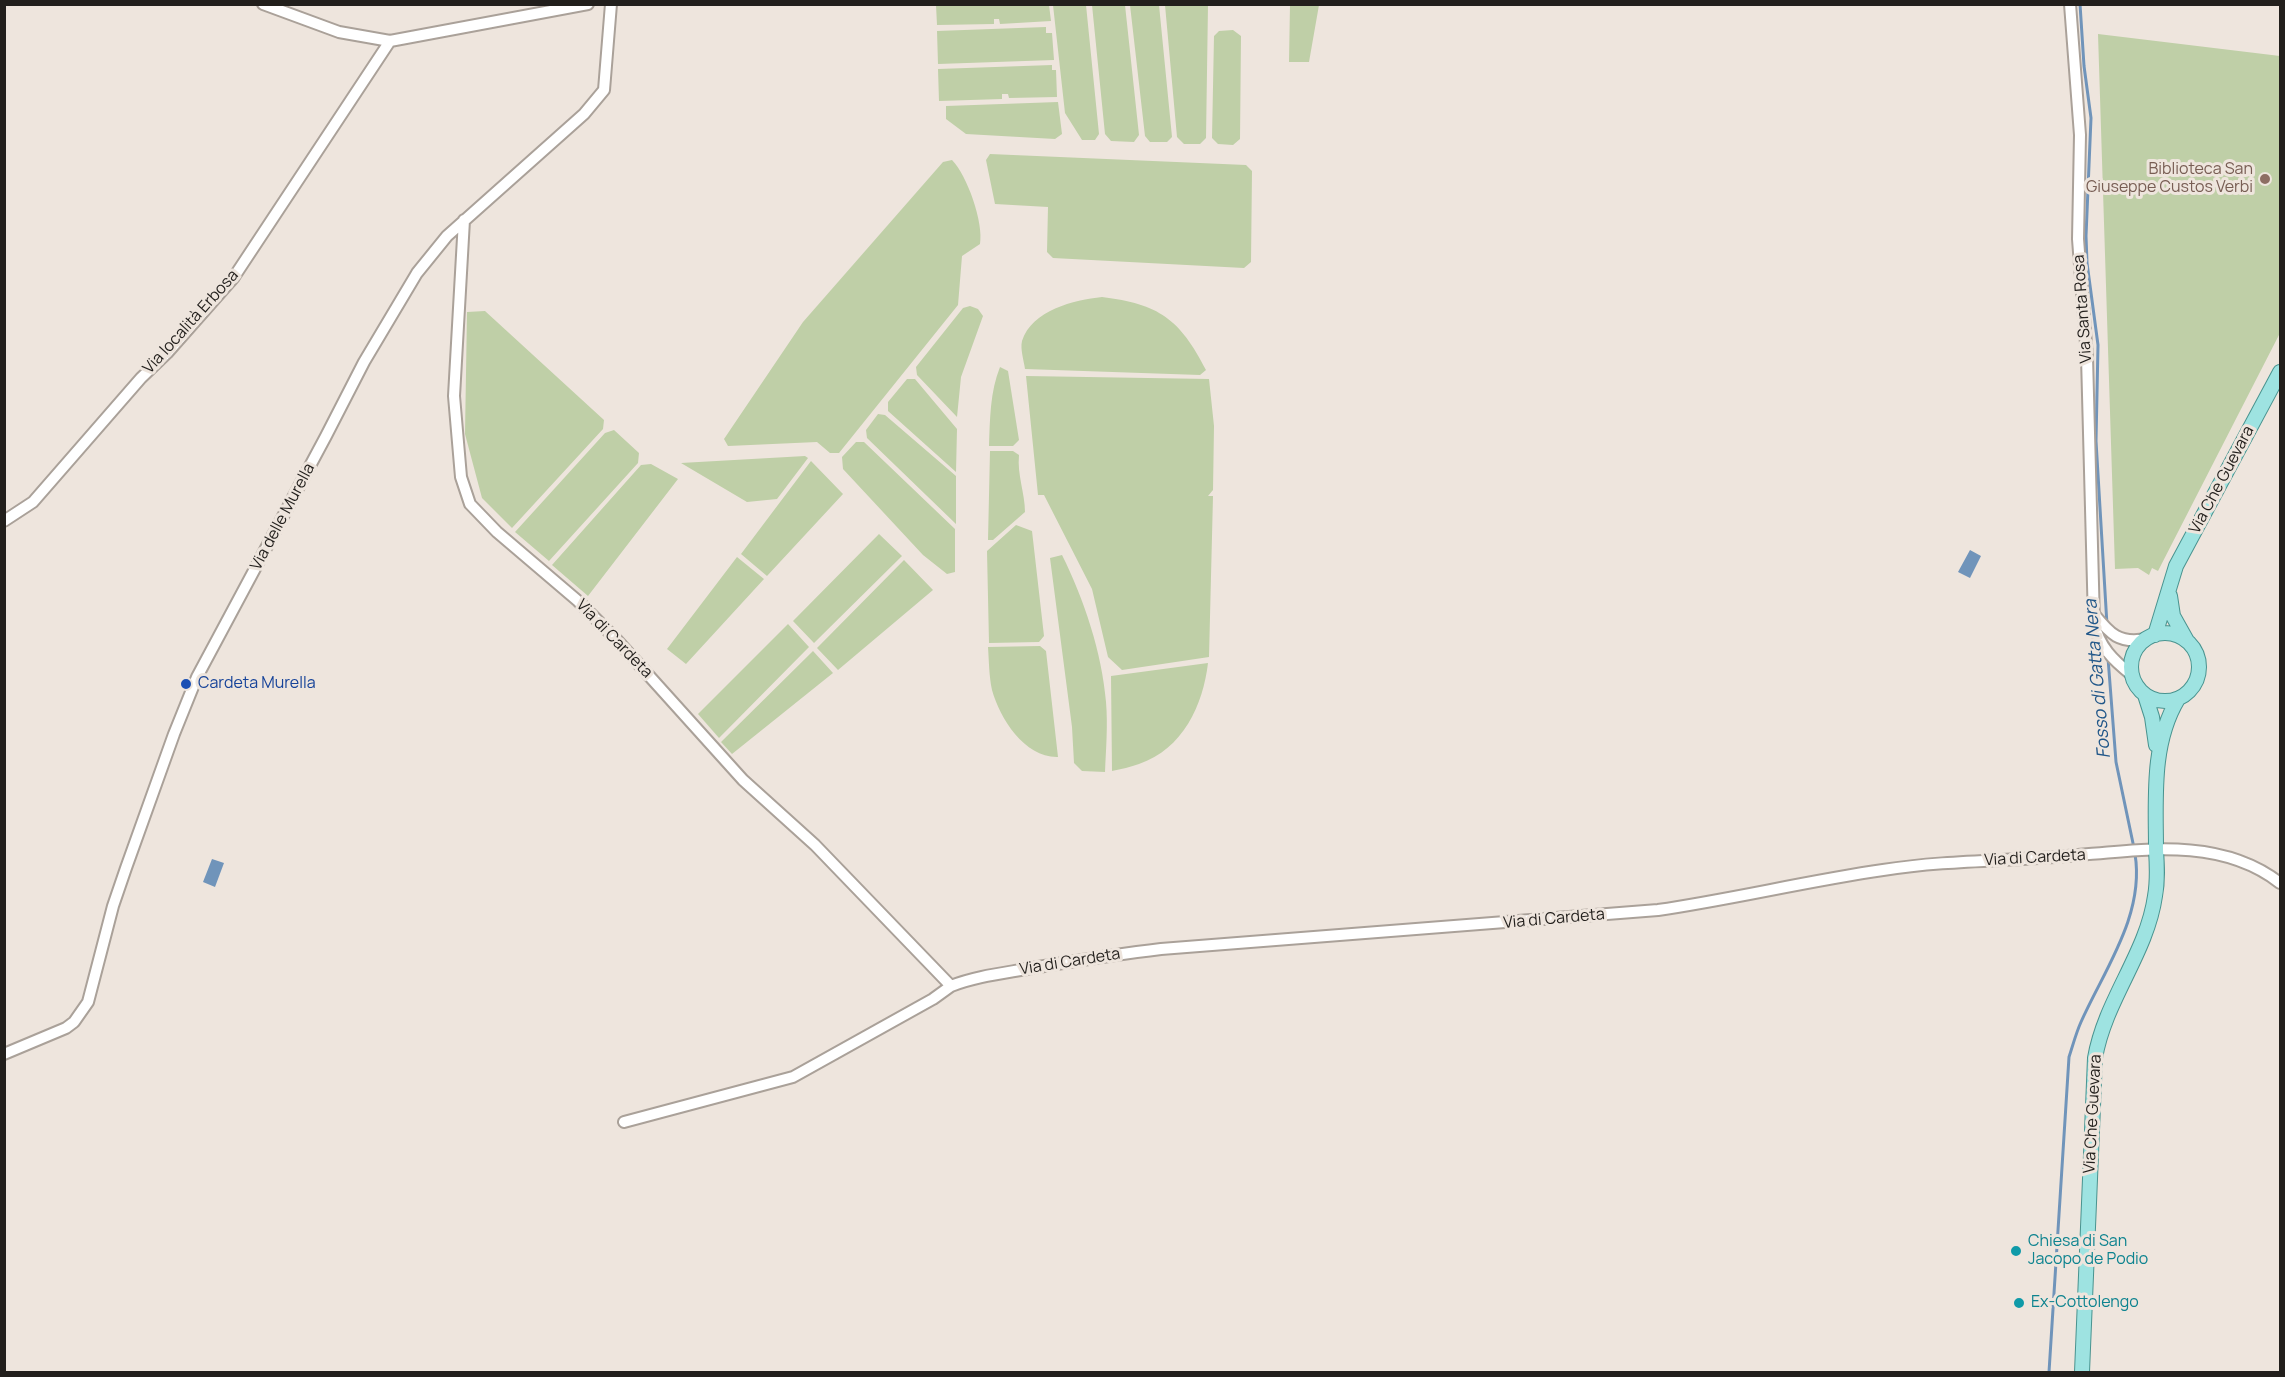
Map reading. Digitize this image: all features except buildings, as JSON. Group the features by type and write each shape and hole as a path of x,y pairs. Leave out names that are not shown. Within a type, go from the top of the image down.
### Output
{"main road":[{"name":"Via Che Guevara","path":"2151,637 2178,561 2280,372"},
{"name":"Via Che Guevara","path":"2169,591 2173,616 2187,641"},
{"path":"2168,633 2187,641 2197,654 2200,670 2192,690 2178,699 2157,701 2145,695 2137,686 2132,675 2134,655 2151,637 2168,633"},
{"name":"Via Che Guevara","path":"2145,695 2155,733 2158,759"},
{"name":"Via Che Guevara","path":"2082,1372 2095,1058 2103,1026 2152,911 2157,884 2149,850 2158,759 2168,717 2178,699"}],"street":[{"path":"263,4 339,32 390,41 588,4"},
{"name":"Via delle Murella","path":"4,1054 66,1028 74,1022 88,1002 113,906 174,734 197,677 364,362 417,273 464,220 584,114 604,90 611,4"},
{"name":"Via Santa Rosa","path":"2070,4 2080,125 2078,239 2086,357 2093,614 2095,632 2103,647 2132,675"},
{"name":"Via località Erbosa","path":"4,521 33,502 141,378 234,277 390,41"},
{"name":"Via di Cardeta","path":"464,220 454,396 461,477 470,504 497,532 578,601 615,638 743,780 815,845 951,986"},
{"path":"2093,614 2108,631 2124,640 2151,637"},
{"name":"Via di Cardeta","path":"624,1122 793,1077 933,999 951,986 973,979 1111,954 1658,910 1894,868 1937,863 2149,850 2200,852 2230,857 2258,868 2280,883"}],"green space":[{"path":"936,5 1049,5 1051,21 1000,24 999,19 994,19 994,24 937,25"},
{"path":"1053,5 1086,5 1099,134 1095,140 1082,140 1065,113"},
{"path":"1092,5 1125,5 1139,135 1134,142 1111,141 1105,134"},
{"path":"1130,5 1159,5 1172,137 1167,142 1150,142 1145,136"},
{"path":"1165,5 1208,5 1206,138 1200,144 1184,144 1177,137"},
{"path":"1290,5 1319,5 1309,62 1289,62"},
{"path":"1046,27 1046,33 1052,33 1054,60 938,64 937,31"},
{"path":"1233,30 1241,36 1240,139 1233,145 1218,144 1212,138 1214,36 1219,31"},
{"path":"2098,34 2280,56 2280,333 2158,571 2152,568 2149,575 2138,568 2115,569"},
{"path":"1052,65 1052,70 1056,70 1057,97 1009,98 1008,94 1002,94 1002,99 939,101 938,69"},
{"path":"1058,102 1062,134 1055,139 966,134 946,119 946,106"},
{"path":"990,154 1246,165 1252,171 1251,262 1244,268 1053,258 1047,252 1048,207 995,204 986,160"},
{"path":"952,160 969,188 977,212 981,235 980,244 962,256 958,305 839,453 830,453 817,442 728,446 724,439 803,322 943,162"},
{"path":"1102,297 1139,304 1166,317 1187,338 1206,370 1200,375 1025,369 1022,341 1027,330 1035,321 1055,308"},
{"path":"970,306 978,309 983,316 961,377 957,417 917,375 916,367 963,308"},
{"path":"485,311 604,420 603,429 512,528 482,498 465,434 467,312"},
{"path":"1000,367 1008,371 1019,440 1013,446 989,446 992,396"},
{"path":"1026,376 1209,379 1214,426 1213,490 1208,496 1213,496 1209,657 1122,670 1108,657 1092,589 1044,495 1038,495"},
{"path":"907,379 915,379 957,429 956,472 888,411 888,402"},
{"path":"878,414 885,415 956,476 956,524 867,438 866,430"},
{"path":"614,430 639,453 638,463 549,561 515,532 605,433"},
{"path":"856,442 864,442 955,529 955,572 947,574 923,555 843,469 842,457"},
{"path":"990,451 1013,451 1019,455 1025,512 993,540 988,540"},
{"path":"805,456 808,458 777,499 747,502 681,463"},
{"path":"811,461 843,494 767,576 741,554"},
{"path":"651,464 678,479 588,596 552,565 641,465"},
{"path":"1016,525 1032,531 1044,636 1039,642 989,643 987,551"},
{"path":"879,534 902,556 814,643 793,621"},
{"path":"1062,555 1085,608 1101,665 1107,711 1105,772 1082,771 1074,763 1072,727 1050,558"},
{"path":"737,557 764,579 686,664 667,649"},
{"path":"904,560 933,590 838,670 817,648"},
{"path":"788,624 809,647 719,738 698,714"},
{"path":"1040,646 1046,651 1058,757 1046,756 1035,751 1016,735 1001,713 991,685 988,647"},
{"path":"813,651 833,673 732,754 721,742"},
{"path":"1208,663 1196,709 1179,737 1154,757 1136,765 1112,771 1111,676"}],"water":[{"path":"1970,550 1981,556 1970,578 1958,572"},
{"path":"212,859 224,863 215,887 203,882"}],"waterway":[{"name":"Fosso di Gatta Nera","path":"2080,4 2084,66 2091,118 2086,236 2087,263 2098,345 2096,441 2107,625"},
{"name":"Fosso di Gatta Nera","path":"2108,658 2116,762 2134,848"},
{"name":"Fosso di Gatta Nera","path":"2049,1372 2069,1057 2081,1022 2111,962 2128,920 2134,899 2135,854"}],"place":[{"name":"Biblioteca San Giuseppe Custos Verbi","path":"2265,179"},
{"name":"Cardeta Murella","path":"186,684"},
{"name":"Chiesa di San Jacopo de Podio","path":"2016,1251"},
{"name":"Ex-Cottolengo","path":"2019,1303"}]}
